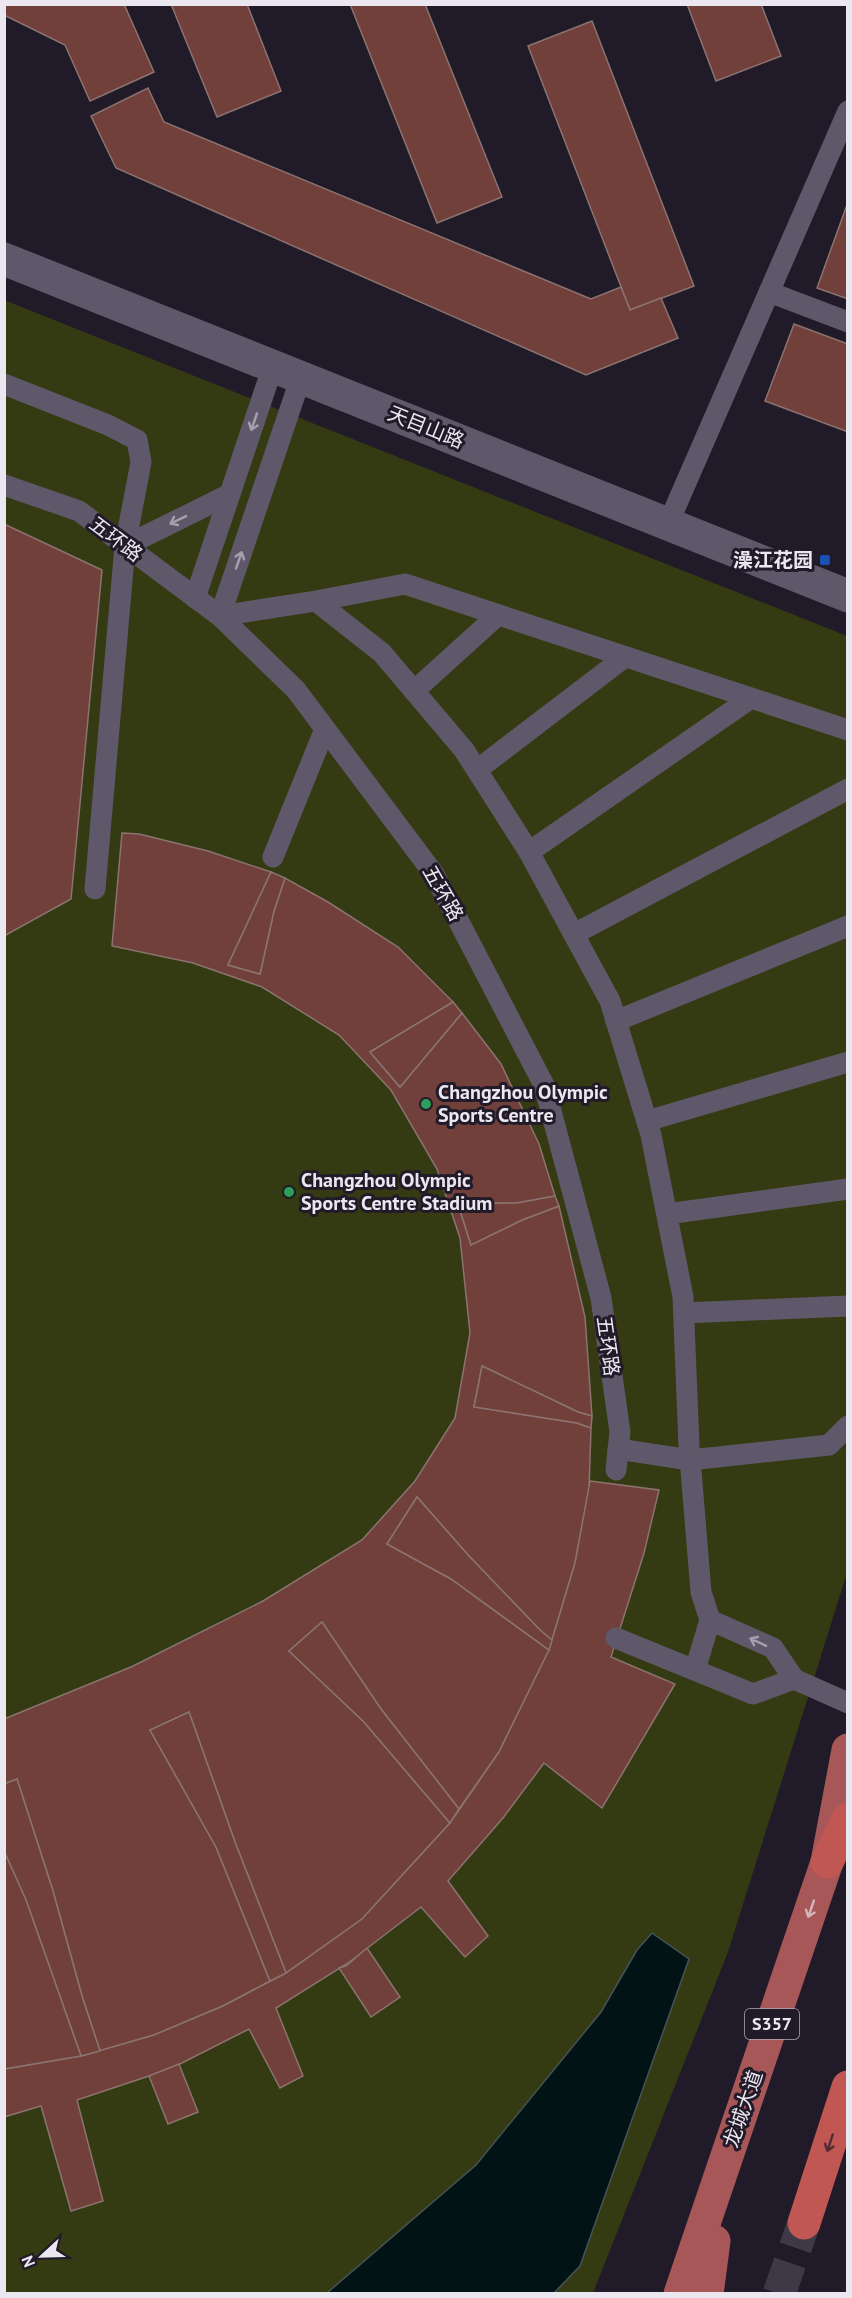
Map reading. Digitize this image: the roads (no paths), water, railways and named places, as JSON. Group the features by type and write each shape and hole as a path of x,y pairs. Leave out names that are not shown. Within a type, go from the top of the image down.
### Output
{"highway":[{"path":"827,1862 848,1819"},
{"path":"804,2223 848,2087"}],"main road":[{"name":"龙城大道","path":"680,2294 827,1862 848,1750"},
{"path":"706,2294 727,2156"}],"street":[{"name":"天目山路","path":"4,259 848,596"}],"lane":[{"path":"668,524 848,111"},
{"path":"769,292 848,322"},
{"path":"195,598 230,494 287,372"},
{"path":"287,372 220,616 405,584 848,730"},
{"path":"4,384 108,425 137,440 141,462 125,546 95,889"},
{"name":"五环路","path":"4,485 79,511 220,616 296,690 434,874 544,1085 601,1298 620,1432 617,1460 690,1460"},
{"path":"125,546 230,494"},
{"path":"316,601 382,653 464,750 529,852 610,1001 646,1121 683,1297 690,1460 701,1592 710,1620 695,1670"},
{"path":"414,691 498,615"},
{"path":"477,770 625,657"},
{"path":"529,852 751,698"},
{"path":"273,857 325,729"},
{"path":"574,934 848,789"},
{"path":"616,1020 848,926"},
{"path":"646,1121 848,1062"},
{"path":"667,1214 848,1189"},
{"path":"684,1313 848,1306"},
{"path":"690,1460 829,1444 848,1426"},
{"path":"710,1620 773,1648 794,1679 848,1703"},
{"path":"616,1638 753,1694 794,1679"}],"tunnel":[{"path":"779,2294 804,2223"}],"place":[{"name":"澡江花园","path":"825,560"},
{"name":"Changzhou Olympic Sports Centre","path":"426,1104"},
{"name":"Changzhou Olympic Sports Centre Stadium","path":"289,1192"}]}
